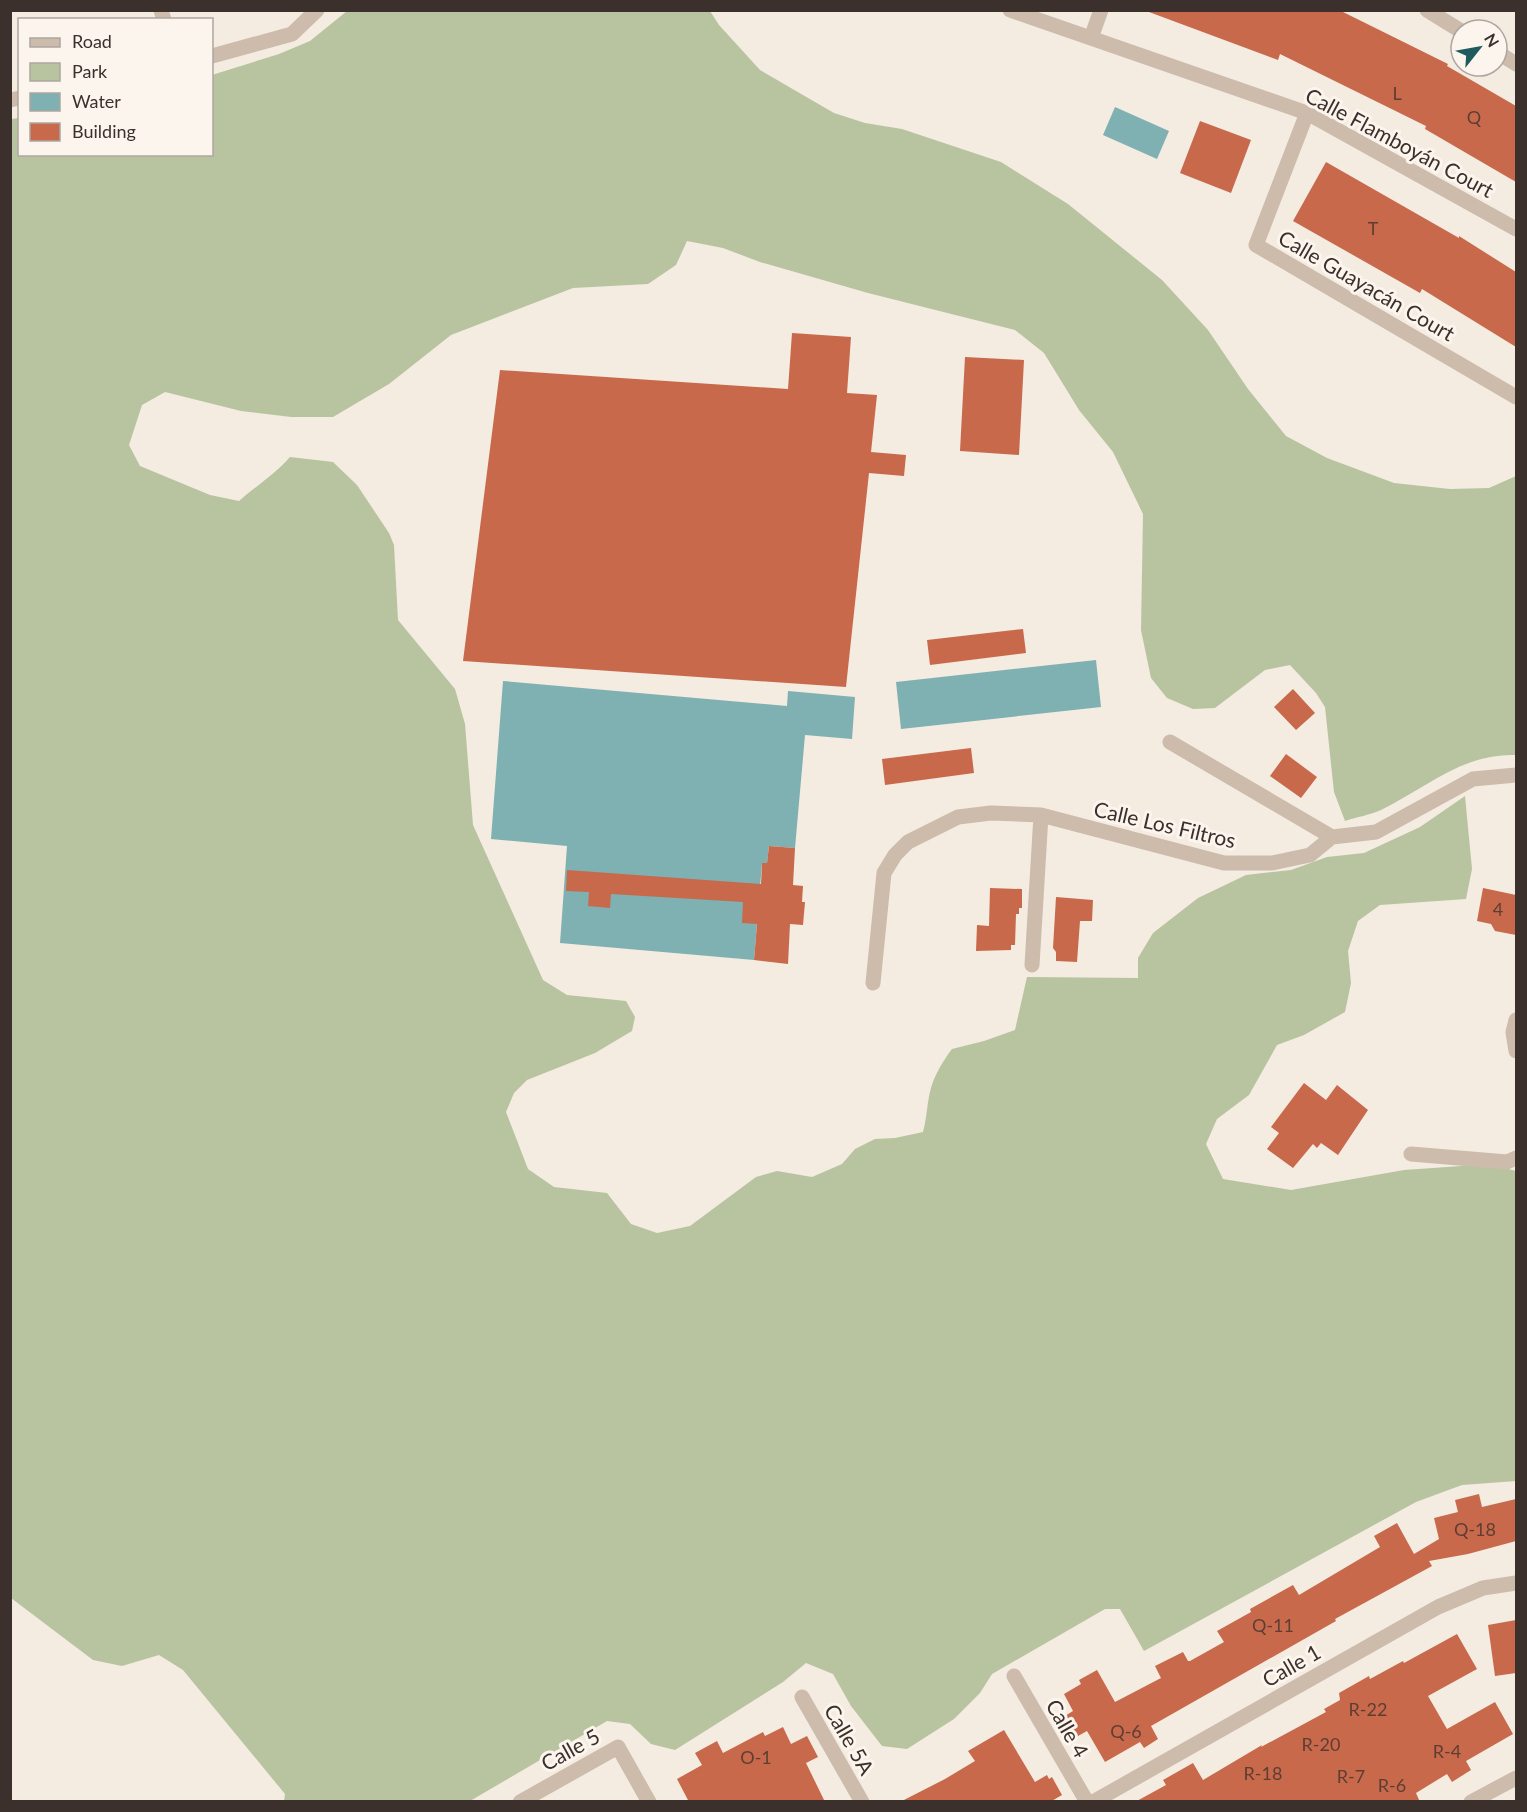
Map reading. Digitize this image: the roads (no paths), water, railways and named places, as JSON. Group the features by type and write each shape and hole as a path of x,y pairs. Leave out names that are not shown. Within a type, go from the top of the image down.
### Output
{"street":[{"path":"213,56 292,34 317,10"},
{"name":"Calle Flamboyán Court","path":"1010,10 1307,113 1516,229"},
{"path":"1091,38 1101,10"},
{"path":"1427,10 1449,24"},
{"name":"Calle Guayacán Court","path":"1307,113 1256,245 1516,397"},
{"path":"1170,742 1332,837 1376,832 1473,780 1516,775"},
{"name":"Calle Los Filtros","path":"873,983 884,873 895,855 909,842 958,816 991,813 1041,815 1224,863 1272,863 1310,855 1332,837"},
{"path":"1032,964 1041,815"},
{"path":"1516,1020 1513,1032 1516,1051"},
{"path":"1411,1154 1507,1162 1516,1158"},
{"name":"Calle 1","path":"1093,1802 1438,1607 1483,1588 1516,1583"},
{"name":"Calle 4","path":"1014,1676 1087,1802"},
{"name":"Calle 5A","path":"802,1696 862,1802"},
{"name":"Calle 5","path":"520,1802 618,1747 649,1802"},
{"path":"1470,1802 1516,1778"}],"water":[{"path":"1115,107 1169,131 1157,159 1103,135"},
{"path":"1096,660 1101,707 901,729 896,682"},
{"path":"503,681 787,706 788,691 855,697 852,739 805,735 795,848 769,846 767,863 762,863 754,960 560,943 567,846 491,839"}]}
